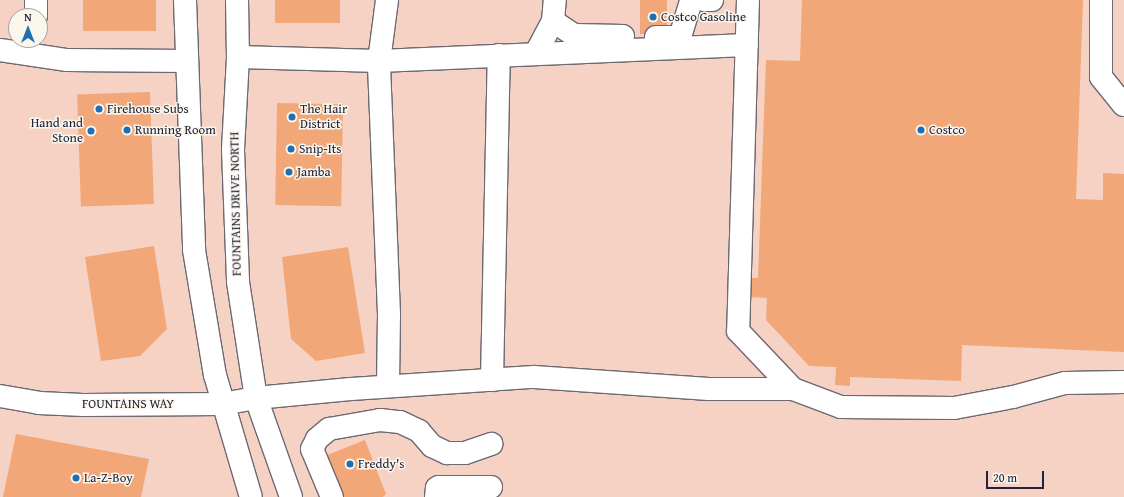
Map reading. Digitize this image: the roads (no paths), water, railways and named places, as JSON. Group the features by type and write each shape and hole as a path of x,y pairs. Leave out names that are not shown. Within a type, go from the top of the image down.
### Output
{"street":[{"path":"185,0 194,250 222,404 251,497"},
{"name":"FOUNTAINS DRIVE NORTH","path":"237,0 238,57 233,150 235,240 243,319 256,398 291,497"},
{"path":"387,0 379,61 390,314 388,386"},
{"path":"536,53 554,11 574,35 680,38 691,0"},
{"path":"704,0 712,0"},
{"path":"748,0 738,331 793,389 841,407 954,408 1013,397 1065,383 1124,382"},
{"path":"1101,0 1101,76 1123,104"},
{"path":"238,57 379,61 536,53 747,46"},
{"path":"0,50 37,48 67,60 186,61"},
{"path":"492,380 500,55"},
{"name":"FOUNTAINS WAY","path":"0,396 39,403 83,405 222,404 256,398 388,386 534,378 709,389 793,389"},
{"path":"332,497 312,449 317,439 329,429 387,421 400,422 418,431 432,446 447,453 465,453 491,444"},
{"path":"436,497 437,488 439,487 491,487"}],"place":[{"name":"Costco Gasoline","path":"653,17"},
{"name":"Firehouse Subs","path":"99,109"},
{"name":"The Hair District","path":"292,117"},
{"name":"Running Room","path":"127,130"},
{"name":"Costco","path":"921,130"},
{"name":"Hand and Stone","path":"91,131"},
{"name":"Snip-Its","path":"291,149"},
{"name":"Jamba","path":"289,172"},
{"name":"Freddy's","path":"350,464"},
{"name":"La-Z-Boy","path":"76,478"}]}
